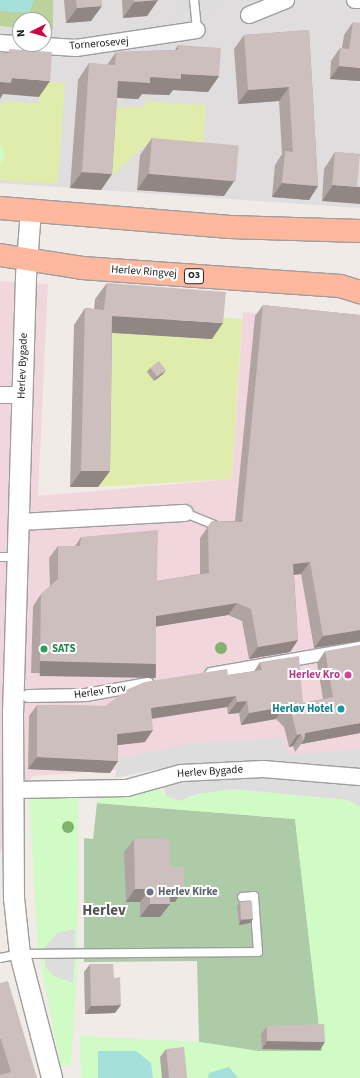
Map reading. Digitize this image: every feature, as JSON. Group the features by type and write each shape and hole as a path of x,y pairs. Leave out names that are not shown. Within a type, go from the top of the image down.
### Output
{"main road":[{"path":"0,208 230,227 360,231"},
{"name":"Herlev Ringvej","path":"0,255 82,268 353,288"}],"street":[{"path":"249,15 286,0"},
{"path":"355,0 360,0"},
{"name":"Tornerosevej","path":"0,44 76,48 197,30"},
{"name":"Herlev Bygade","path":"31,210 22,395 19,522 9,557 14,790 7,898 52,1078"},
{"path":"0,395 22,395"},
{"path":"19,522 185,513"},
{"path":"198,676 360,648"},
{"name":"Herlev Torv","path":"28,696 86,695 162,682"},
{"name":"Herlev Bygade","path":"14,790 127,788 181,773 263,769 360,777"}],"lane":[{"path":"194,0 197,30"},
{"path":"185,513 214,525"},
{"path":"0,958 20,954 258,952 254,896 242,897"}],"shaded area":[{"path":"0,0 360,0 360,208 0,183"},
{"path":"178,0 220,0 221,9 179,12"},
{"path":"0,281 48,284 38,496 232,479 243,312 360,326 360,753 32,776 0,853"},
{"path":"283,737 289,755 360,749 360,807 348,800 233,789 197,794 179,801 166,796 158,769 115,778 118,759 187,744"},
{"path":"75,929 73,983 54,976 46,968 43,950 57,933"}],"green space":[{"path":"0,0 53,0 53,30 52,12 12,12 12,27 0,26"},
{"path":"42,64 51,65 50,82 65,83 58,184 0,180 0,104 5,101 39,103"},
{"path":"144,101 206,105 203,150 147,144 110,178 114,108 144,107"},
{"path":"0,143 5,156 0,164"},
{"path":"214,317 242,319 232,479 98,487 101,332"},
{"path":"157,786 166,796 189,799 197,794 233,789 348,800 360,807 360,1078 81,1078 80,1036 199,1042 258,1051 322,1051 295,819 97,803 101,797 139,793"},
{"path":"29,797 78,797 77,975 71,1064 61,1067 38,950"},
{"path":"97,803 295,819 322,1051 258,1051 199,1042 197,961 84,962 84,838 93,839"}],"water":[{"path":"0,0 34,0 29,12 0,11"},
{"path":"98,1051 136,1051 151,1063 153,1078 98,1078"},
{"path":"229,1067 238,1078 208,1078 209,1073"}],"building":[{"path":"76,0 102,0 102,6 77,8"},
{"path":"134,0 158,0 134,2"},
{"path":"353,22 360,23 360,68 339,66 340,48 349,49"},
{"path":"309,30 318,186 282,183 285,151 293,152 289,87 248,90 244,35"},
{"path":"178,45 221,48 219,76 181,74 181,79 150,77 150,83 118,81 112,174 82,172 89,63 115,65 116,52 178,50"},
{"path":"9,49 12,49 12,52 52,52 50,81 12,78 11,83 0,82 0,53 9,53"},
{"path":"152,138 239,146 236,181 149,174"},
{"path":"335,152 360,154 357,187 332,185"},
{"path":"107,283 226,292 223,323 112,316 110,471 81,471 85,308 104,310"},
{"path":"263,305 360,315 360,630 323,636 310,562 293,564 298,640 258,647 251,609 237,603 156,616 156,664 40,661 41,594 58,579 58,546 80,546 81,537 158,530 157,581 209,573 208,526 212,521 242,522"},
{"path":"159,361 166,370 157,376 150,368"},
{"path":"360,645 360,723 305,733 304,740 301,734 297,735 292,715 284,707 289,706 249,713 247,701 237,702 236,696 151,708 153,730 117,734 118,761 37,757 37,705 105,706 128,689 145,682 227,669 228,675 262,670 260,662 299,656 303,703 333,697 325,651"},
{"path":"169,838 170,867 184,867 184,888 169,888 170,904 150,904 150,889 135,889 134,839"},
{"path":"252,901 253,919 241,920 240,902"},
{"path":"90,964 113,964 114,978 120,977 121,1005 91,1006"},
{"path":"8,981 37,1078 0,1078 0,1075 11,1072 0,1039 0,983"},
{"path":"324,1024 325,1042 267,1041 267,1026"},
{"path":"184,1047 187,1078 169,1078 166,1049"}],"place":[{"name":"SATS","path":"44,649"},
{"name":"Herlev Kro","path":"348,675"},
{"name":"Herløv Hotel","path":"341,709"},
{"name":"Herlev Kirke","path":"150,892"}],"district":[{"name":"Herlev","path":"104,911"}]}
